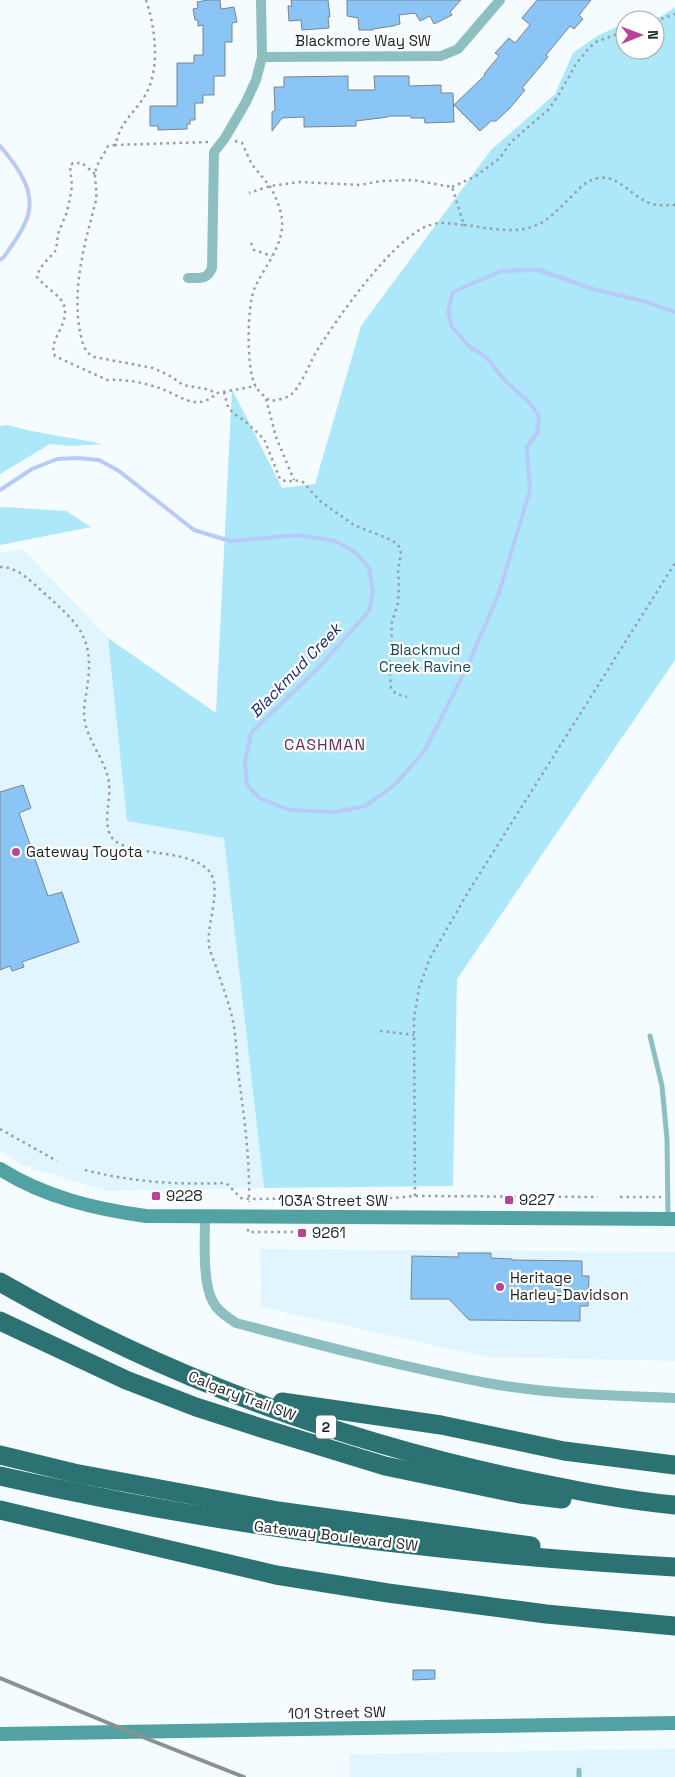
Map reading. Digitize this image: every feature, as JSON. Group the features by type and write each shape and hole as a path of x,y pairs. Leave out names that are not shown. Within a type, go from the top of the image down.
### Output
{"highway":[{"name":"Calgary Trail SW","path":"0,1282 106,1338 170,1368 242,1397 339,1432 406,1452 560,1488 644,1502 675,1505"},
{"path":"0,1322 126,1380 196,1407 384,1466 520,1494 577,1500 641,1511 675,1512"},
{"path":"242,1397 441,1425 564,1451 675,1466"},
{"path":"0,1456 139,1486 278,1511 539,1547 589,1562"},
{"name":"Gateway Boulevard SW","path":"0,1476 266,1527 408,1546 589,1562 675,1567"},
{"path":"0,1510 276,1574 388,1593 546,1614 675,1626"}],"street":[{"path":"188,278 205,278 212,268 214,152 225,138 246,102 256,80 262,57 261,0"},
{"name":"Blackmore Way SW","path":"262,57 442,56 458,49 500,0"},
{"name":"103A Street SW","path":"0,1169 46,1192 97,1208 146,1216 672,1219"},
{"path":"205,1216 206,1280 212,1302 222,1313 236,1323 380,1359 488,1383 566,1393 675,1398"},
{"name":"101 Street SW","path":"0,1734 675,1723"}],"lane":[{"path":"650,1036 662,1086 667,1139 667,1197 672,1219"},
{"path":"579,1770 580,1777"}],"path":[{"path":"115,145 121,128 147,92 154,74 155,42 152,17 146,0"},
{"path":"249,192 270,186 300,182 360,185 389,180 413,180 452,187 476,176 500,158 511,142 548,110 576,64 589,48 596,42 615,35"},
{"path":"256,386 224,392 182,386 172,376 153,368 94,357 87,352 79,324 78,282 86,235 96,202 95,174 97,165 108,146 206,142 225,138 242,143 253,165 270,186 280,210 282,221 279,242 251,297 249,355 256,386 271,401 289,396 295,390 315,354 343,312 403,242 417,231 432,224 464,225 511,231 532,227 553,214 586,182 600,178 612,179 635,196 650,204 675,205"},
{"path":"95,174 82,163 73,163 70,166 72,186 67,212 58,234 56,250 38,272 37,277 60,299 65,311 65,319 53,347 55,356 107,380 114,379 150,384 189,402 210,400 217,392"},
{"path":"452,187 464,225"},
{"path":"251,242 254,250 272,256"},
{"path":"224,392 228,407 233,413 264,439 280,479 288,482 294,480 302,482 320,501 354,525 389,539 400,548 398,603 392,622 392,654 389,668 390,688 396,694 407,698"},
{"path":"266,398 276,437 294,480"},
{"path":"415,1196 414,1018 419,988 430,958 470,889 675,563"},
{"path":"0,567 7,567 23,573 77,623 85,638 88,651 89,673 84,710 85,723 104,766 109,783 109,832 116,844 179,856 198,862 210,872 215,888 209,929 209,946 234,1026 246,1123 249,1200"},
{"path":"380,1031 414,1035"},
{"path":"0,1130 58,1160"},
{"path":"86,1170 137,1180 193,1184 226,1183 241,1198 249,1200 415,1196 598,1197"},
{"path":"620,1197 667,1197"},
{"path":"248,1229 248,1232 298,1232"}],"shaded area":[{"path":"23,549 108,638 127,821 224,838 264,1188 107,1191 22,1165 0,1150 0,553"},
{"path":"260,1249 675,1252 675,1361 487,1357 261,1307"},
{"path":"675,1749 675,1777 350,1777 349,1754"}],"green space":[{"name":"Blackmud Creek Ravine","path":"675,7 675,660 457,979 453,1186 264,1188 224,838 127,821 108,638 216,713 232,389 282,488 315,484 361,326 491,150 555,94 573,53 597,36 615,28 615,60 665,60 665,14"},
{"path":"7,425 102,444 71,446 50,444 0,474 0,426"},
{"path":"0,508 66,511 91,527 0,545"}],"building":[{"path":"220,0 221,9 234,7 237,22 232,23 232,42 225,42 225,76 214,76 214,95 203,95 203,103 195,103 195,120 190,120 190,124 187,124 187,129 158,130 158,126 150,126 150,106 177,106 177,63 194,63 194,55 203,55 203,25 198,26 198,20 195,20 193,9 198,8 197,2"},
{"path":"291,0 328,0 329,28 302,30 301,20 289,21 288,6 292,6"},
{"path":"347,0 461,0 450,12 452,15 434,24 430,16 420,21 415,13 399,15 400,24 373,30 359,30 358,18 347,16"},
{"path":"537,0 591,0 579,15 583,19 574,29 570,26 546,55 548,57 522,88 525,90 510,108 496,121 491,121 480,131 454,105 485,75 499,56 495,53 509,38 515,43 530,25 522,18"},
{"path":"348,76 348,90 375,90 374,76 409,76 409,86 441,85 441,93 453,93 454,122 425,123 424,118 388,116 356,121 356,126 304,127 304,117 282,118 272,131 272,112 275,110 274,87 284,87 284,77"},
{"name":"Gateway Toyota","path":"23,785 31,808 19,813 48,896 62,892 79,942 22,962 24,967 12,971 10,966 0,970 0,792"},
{"name":"Heritage Harley-Davidson","path":"458,1253 491,1253 491,1258 512,1260 582,1261 582,1276 589,1276 588,1306 580,1306 580,1321 469,1320 449,1299 411,1299 412,1256 459,1257"},
{"path":"413,1670 435,1670 435,1679 413,1680"}],"waterway":[{"name":"Blackmud Creek","path":"0,146 20,172 28,191 30,202 29,212 23,227 4,257 0,260"},
{"name":"Blackmud Creek","path":"0,490 32,469 57,459 99,460 119,471 194,530 230,541 298,535 335,541 355,552 369,568 373,592 369,611 321,665 251,733 245,762 247,785 259,798 290,810 335,812 365,806 396,784 425,750 467,667 499,593 530,490 527,447 537,433 539,416 528,401 505,381 486,357 470,347 452,327 448,312 453,292 501,271 539,270 593,289 647,302 675,312"}],"railway":[{"path":"0,1678 244,1777"}],"place":[{"name":"Gateway Toyota","path":"16,852"},
{"name":"9228","path":"156,1196"},
{"name":"9227","path":"509,1200"},
{"name":"9261","path":"302,1233"},
{"name":"Heritage Harley-Davidson","path":"500,1287"}],"district":[{"name":"CASHMAN","path":"325,744"}]}
